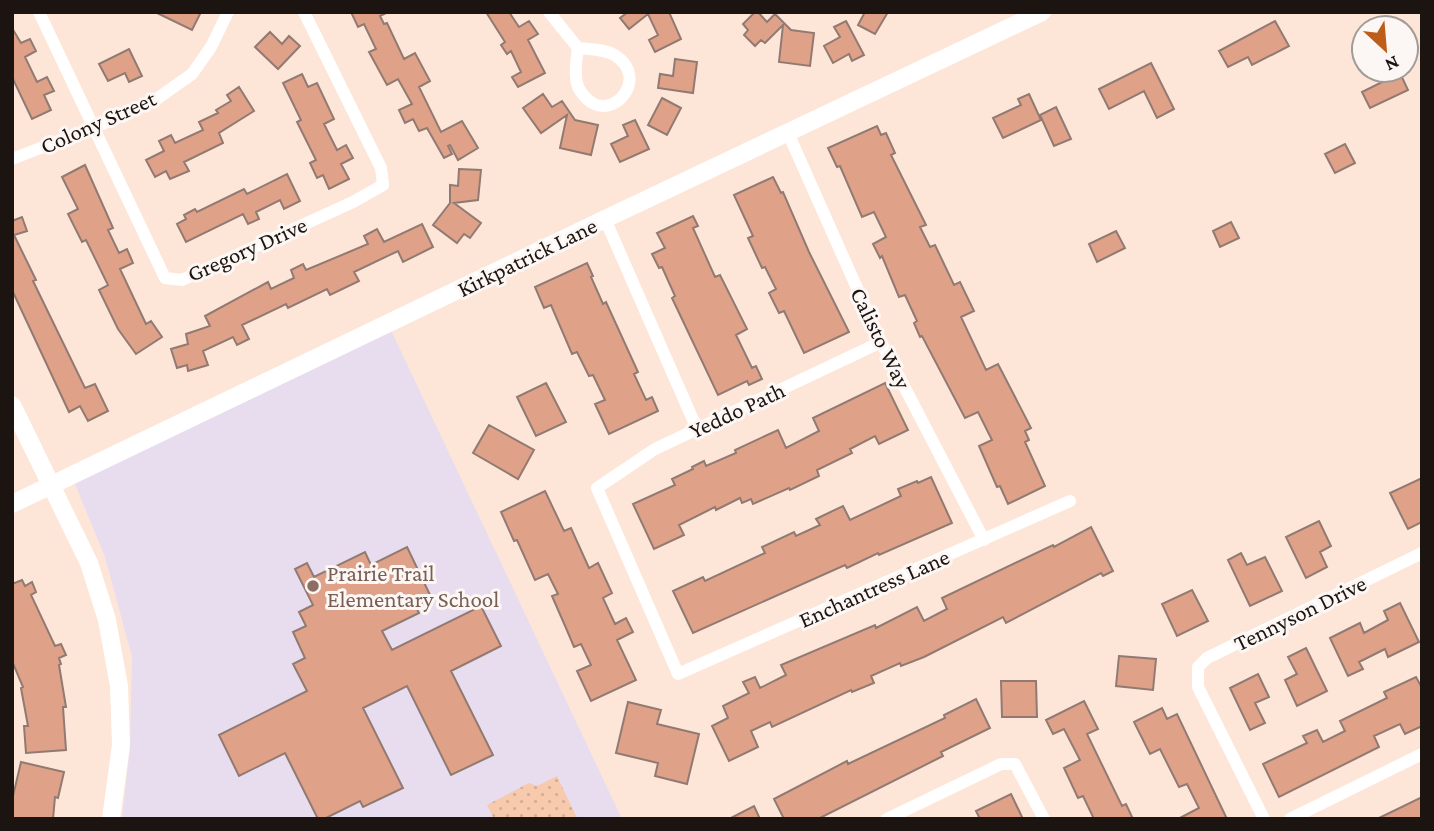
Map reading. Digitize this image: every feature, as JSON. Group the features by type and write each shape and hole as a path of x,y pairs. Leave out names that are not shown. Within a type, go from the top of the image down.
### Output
{"street":[{"name":"Gregory Drive","path":"38,12 164,278 183,280 353,202 383,185 381,168 304,12"},
{"name":"Colony Street","path":"12,159 158,98 192,74 211,47 228,12"},
{"path":"549,12 578,48 612,54 625,66 630,76 630,85 619,100 610,106 591,103 579,90 576,75 578,48"},
{"name":"Kirkpatrick Lane","path":"12,504 1042,12"},
{"name":"Calisto Way","path":"788,133 881,342 984,540"},
{"path":"605,219 697,429"},
{"name":"Yeddo Path","path":"678,674 597,488 655,449 881,342"},
{"path":"12,405 89,562 107,620 117,673 121,745 111,819"},
{"name":"Enchantress Lane","path":"678,674 1070,502"},
{"name":"Tennyson Drive","path":"1264,819 1198,687 1198,667 1207,658 1422,553"},
{"path":"1290,819 1422,754"},
{"path":"887,819 1001,764 1015,764 1020,769 1044,819"}],"shaded area":[{"name":"Prairie Trail Elementary School","path":"389,326 622,819 122,819 130,748 132,657 105,557 73,479"},
{"path":"557,776 577,818 494,819 487,805 529,783 537,786"}],"building":[{"path":"155,12 201,12 192,30"},
{"path":"351,12 388,12 380,16 384,24 387,23 404,59 415,53 430,81 419,87 441,132 462,121 478,148 458,160 450,145 448,146 452,154 444,158 427,128 419,131 413,119 405,123 399,110 412,104 398,79 387,85 369,52 376,49 364,24 358,27"},
{"path":"486,12 509,12 519,27 529,21 538,34 528,40 545,73 518,87 512,77 521,72 511,51 507,54 501,45 505,42"},
{"path":"628,12 669,12 681,39 655,52 649,40 658,35 648,14 629,29 620,18"},
{"path":"755,12 767,22 775,14 791,30 814,33 810,66 779,62 783,25 765,43 761,40 755,46 744,35 748,30 743,24"},
{"path":"865,12 888,12 875,34 858,25"},
{"path":"846,21 864,55 852,61 849,54 833,63 824,46 840,37 834,27"},
{"path":"1275,21 1289,46 1252,65 1248,57 1228,67 1219,51"},
{"path":"12,28 21,43 30,39 36,51 25,57 37,82 47,77 54,91 44,95 51,110 32,119 12,77"},
{"path":"270,32 282,44 289,36 300,46 278,69 255,47"},
{"path":"129,49 142,76 129,82 125,73 108,81 99,64"},
{"path":"675,59 697,62 693,93 658,88 660,74 673,76"},
{"path":"1151,63 1174,109 1157,118 1144,91 1109,109 1099,89"},
{"path":"302,74 308,87 317,83 334,119 324,124 337,150 346,145 353,158 341,164 349,179 329,189 323,175 317,178 310,163 316,160 297,122 301,120 283,83"},
{"path":"1378,84 1405,84 1408,90 1370,108 1362,92"},
{"path":"239,87 254,111 219,133 223,143 184,162 189,171 170,179 166,171 155,177 146,160 164,151 159,141 171,135 175,143 203,130 199,122 218,113 216,110 231,101 227,95"},
{"path":"543,94 552,107 562,101 575,120 598,125 591,155 560,148 567,115 541,133 523,108"},
{"path":"1029,94 1041,120 1003,138 993,118 1021,105 1018,99"},
{"path":"662,98 681,108 667,135 648,125"},
{"path":"1056,107 1071,139 1054,146 1040,115"},
{"path":"635,120 649,149 620,162 611,144 628,136 623,125"},
{"path":"877,126 881,135 886,133 895,153 891,155 926,225 920,227 930,247 935,245 954,285 960,282 974,311 961,317 986,370 998,364 1031,428 1025,431 1029,440 1025,442 1045,486 1008,504 1000,486 997,487 979,446 992,440 978,412 965,418 922,336 920,337 914,323 917,321 905,295 899,297 882,256 880,258 873,244 886,237 874,212 862,217 840,166 837,167 828,148"},
{"path":"1345,144 1355,163 1335,173 1325,154"},
{"path":"85,165 113,228 108,230 119,253 127,249 133,263 120,269 146,324 151,321 162,337 136,354 118,329 99,290 108,285 86,240 82,242 68,214 78,209 62,177"},
{"path":"459,169 481,170 478,200 454,203 481,223 470,238 464,234 457,243 433,225 450,203 450,185 458,186"},
{"path":"287,174 300,201 284,209 280,200 256,212 259,219 248,224 243,214 186,242 177,224 186,219 184,215 195,209 197,212 244,189 247,194"},
{"path":"773,177 781,193 783,192 849,332 804,353 784,311 779,313 769,293 776,289 765,267 762,268 748,238 753,236 734,195"},
{"path":"693,216 698,226 693,228 715,277 720,275 747,329 736,335 752,368 756,366 762,379 749,385 747,381 718,395 672,298 675,296 662,267 659,268 652,254 665,248 657,233"},
{"path":"22,217 27,231 14,235 36,280 33,281 85,388 95,384 108,411 88,421 80,406 69,412 12,290 12,221"},
{"path":"1231,222 1239,238 1220,247 1213,231"},
{"path":"422,224 433,247 403,262 398,251 354,272 359,281 330,295 327,289 288,308 286,304 242,325 249,339 237,345 233,337 203,351 208,365 188,371 187,365 177,368 171,349 188,344 186,334 210,326 205,316 268,282 271,289 294,278 291,270 303,264 306,270 368,244 364,236 377,229 384,242"},
{"path":"1116,231 1125,248 1097,262 1089,244"},
{"path":"587,263 603,304 606,302 638,372 634,374 646,400 652,397 658,411 609,434 595,404 605,400 593,375 589,376 577,352 572,354 551,305 544,308 535,287"},
{"path":"546,383 566,422 536,436 517,397"},
{"path":"885,383 908,430 879,444 875,436 850,449 852,453 817,470 819,476 790,490 789,488 753,504 751,499 742,503 740,498 716,510 715,507 679,525 684,535 654,549 633,504 675,485 672,479 693,469 692,467 704,461 706,466 778,430 786,448 819,431 813,418"},
{"path":"489,425 534,450 518,479 473,453"},
{"path":"931,477 952,523 847,568 845,565 693,633 673,591 703,577 705,581 765,553 762,547 794,532 796,536 820,525 816,519 843,506 850,520 901,496 898,489"},
{"path":"1422,478 1422,522 1408,529 1390,493"},
{"path":"545,491 564,531 571,528 589,568 598,563 612,593 603,598 615,624 626,618 633,632 617,640 636,680 591,701 577,671 591,665 581,644 574,647 552,596 558,594 548,574 535,580 501,512"},
{"path":"1319,521 1331,546 1320,552 1327,567 1306,578 1286,537"},
{"path":"1091,527 1113,571 1103,576 1101,573 1006,623 1003,617 924,657 901,666 900,663 871,676 874,683 852,692 851,690 772,727 770,722 751,731 758,747 729,761 712,726 728,718 723,706 749,693 743,682 755,677 760,688 786,675 781,665 875,625 876,628 917,607 924,621 947,609 942,598 1053,545 1054,547"},
{"path":"407,547 432,599 416,607 419,613 382,631 392,650 481,606 501,646 451,671 493,755 451,775 407,686 363,708 403,788 363,807 360,801 324,819 318,819 285,753 239,776 219,735 307,691 293,664 305,658 293,632 306,626 299,612 313,605 295,569 307,563 314,577 365,552 371,565"},
{"path":"1241,553 1247,565 1265,557 1282,591 1250,606 1228,560"},
{"path":"22,580 25,586 32,582 36,592 31,595 55,646 61,644 66,655 59,658 59,665 66,707 63,707 66,750 26,753 24,726 28,726 21,688 23,687 12,661 12,584"},
{"path":"1192,590 1208,621 1177,636 1162,604"},
{"path":"1400,603 1419,642 1388,657 1385,649 1359,662 1363,669 1348,676 1330,638 1360,623 1364,633 1388,620 1384,611"},
{"path":"1306,648 1327,691 1297,706 1285,680 1297,674 1288,657"},
{"path":"1119,656 1156,659 1153,690 1116,686"},
{"path":"1258,674 1269,697 1255,703 1265,723 1250,730 1230,688"},
{"path":"1416,677 1422,688 1422,726 1405,734 1400,724 1374,736 1379,747 1279,797 1263,764 1307,743 1303,736 1317,730 1323,742 1345,731 1340,721 1387,698 1384,692"},
{"path":"1001,681 1036,681 1037,717 1002,717"},
{"path":"976,699 990,728 941,752 943,756 818,819 784,819 774,799 847,761 848,764 945,718 944,715"},
{"path":"1084,701 1098,729 1087,734 1122,806 1126,804 1133,819 1094,819 1083,796 1078,798 1064,768 1080,760 1064,729 1053,734 1046,720"},
{"path":"628,702 661,710 657,724 699,734 687,784 655,776 658,763 616,753"},
{"path":"1162,708 1167,719 1177,714 1227,819 1178,819 1199,808 1187,784 1179,787 1160,749 1150,754 1134,722"},
{"path":"21,762 64,772 58,798 55,797 53,819 12,819 12,800"},
{"path":"1011,794 1023,819 980,819 976,811"},
{"path":"1422,797 1422,819 1377,819"},
{"path":"754,806 760,819 729,819"}],"place":[{"name":"Prairie Trail Elementary School","path":"313,586"}]}
